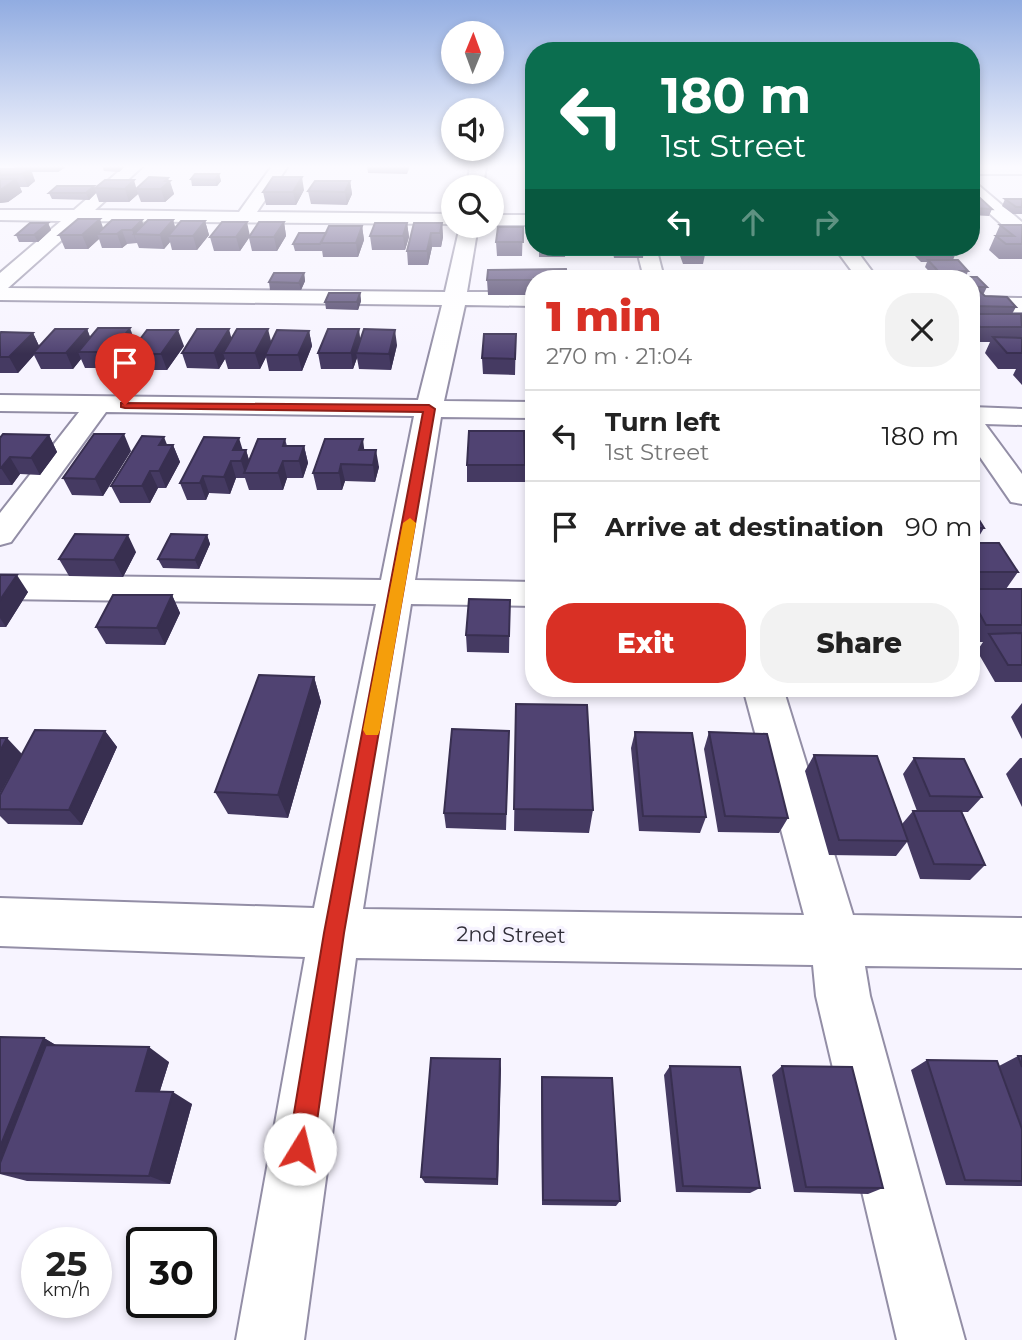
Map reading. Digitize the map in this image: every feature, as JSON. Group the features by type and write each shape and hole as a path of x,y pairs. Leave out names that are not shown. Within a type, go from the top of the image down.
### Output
{"street":[{"path":"0,284 63,229"},
{"path":"270,1340 334,933 398,592 429,409 467,238"},
{"path":"0,294 525,299"},
{"path":"980,304 1022,305"},
{"path":"0,403 525,410"},
{"path":"0,535 98,405"},
{"path":"980,415 1022,417"},
{"path":"980,437 1022,495"},
{"path":"0,587 525,594"},
{"path":"766,697 836,941 844,996 931,1340"},
{"name":"2nd Street","path":"0,922 334,933 1022,943"}],"building":[{"path":"24,229 42,229 34,235 16,235"},
{"path":"67,229 89,229 82,235 59,235"},
{"path":"103,229 133,229 122,230 117,234 97,234"},
{"path":"139,229 166,229 160,235 134,234"},
{"path":"174,229 199,229 193,236 168,236"},
{"path":"217,229 242,229 236,237 210,237"},
{"path":"255,229 280,229 274,237 249,237"},
{"path":"328,229 361,229 356,243 321,243"},
{"path":"373,229 405,229 403,236 370,236"},
{"path":"413,229 441,229 440,233 431,233 427,251 407,251"},
{"path":"504,229 523,229 523,242 496,242 497,238 504,238"},
{"path":"1004,229 1022,229 1022,244 1006,244 996,236 1014,236"},
{"path":"299,233 326,233 320,244 293,244"},
{"path":"928,260 958,260 967,270 937,270"},
{"path":"566,269 566,270 525,270 525,280 487,280 488,270"},
{"path":"274,273 304,273 299,283 269,282"},
{"path":"980,292 985,296 1007,297 1016,307 980,306"},
{"path":"329,293 360,293 357,302 325,302"},
{"path":"980,314 1021,314 1022,327 980,327"},
{"path":"98,328 130,328 111,352 78,352"},
{"path":"55,329 87,329 66,353 33,353"},
{"path":"197,329 229,329 214,353 182,353"},
{"path":"237,329 268,329 255,353 223,353"},
{"path":"328,329 359,329 351,353 318,353"},
{"path":"364,329 395,330 389,354 356,353"},
{"path":"147,330 178,330 161,354 129,354"},
{"path":"277,330 309,331 298,355 265,355"},
{"path":"1,332 33,333 9,357 0,357"},
{"path":"484,334 516,334 515,359 482,358"},
{"path":"993,337 1022,338 1022,353 1007,353"},
{"path":"469,431 524,431 525,465 467,465"},
{"path":"3,434 49,435 31,458 10,457 0,468 0,438"},
{"path":"94,434 124,434 95,479 63,478"},
{"path":"142,436 164,437 159,445 173,445 159,471 150,471 142,486 111,486"},
{"path":"204,437 239,438 233,450 246,450 241,461 231,461 224,477 203,476 200,483 180,483"},
{"path":"258,439 285,439 283,446 304,446 299,461 283,461 278,473 244,473"},
{"path":"325,439 363,439 359,450 376,450 373,465 341,464 339,473 313,473"},
{"path":"75,534 128,535 114,560 59,559"},
{"path":"171,534 207,535 195,560 158,559"},
{"path":"980,543 999,543 1018,572 980,572"},
{"path":"0,575 17,575 0,600"},
{"path":"980,589 1022,589 1022,625 986,625 980,614"},
{"path":"113,595 172,595 157,628 96,627"},
{"path":"469,599 510,600 509,636 466,635"},
{"path":"1022,633 1022,665 1008,665 989,634"},
{"path":"259,675 314,677 278,795 215,792"},
{"path":"516,704 587,705 593,810 514,809"},
{"path":"452,729 509,731 506,814 444,813"},
{"path":"35,730 105,731 69,810 0,809 0,795"},
{"path":"635,732 692,733 706,817 643,816"},
{"path":"709,732 767,734 788,818 725,816"},
{"path":"0,738 7,738 0,751"},
{"path":"814,755 877,756 908,841 839,840"},
{"path":"914,758 964,759 982,797 930,796"},
{"path":"913,811 961,811 985,865 934,864"},
{"path":"0,1037 44,1038 0,1147"},
{"path":"46,1045 149,1047 136,1091 173,1092 149,1176 0,1173 0,1163"},
{"path":"431,1058 500,1059 497,1179 421,1177"},
{"path":"927,1060 997,1061 1022,1129 1022,1181 965,1180"},
{"path":"670,1066 740,1067 760,1188 683,1186"},
{"path":"782,1066 852,1067 883,1188 806,1187"},
{"path":"542,1077 612,1078 620,1201 543,1200"}],"slow traffic":[{"path":"372,730 410,523"}],"route":[{"path":"125,405 429,409 398,592 334,933 300,1149"}]}
